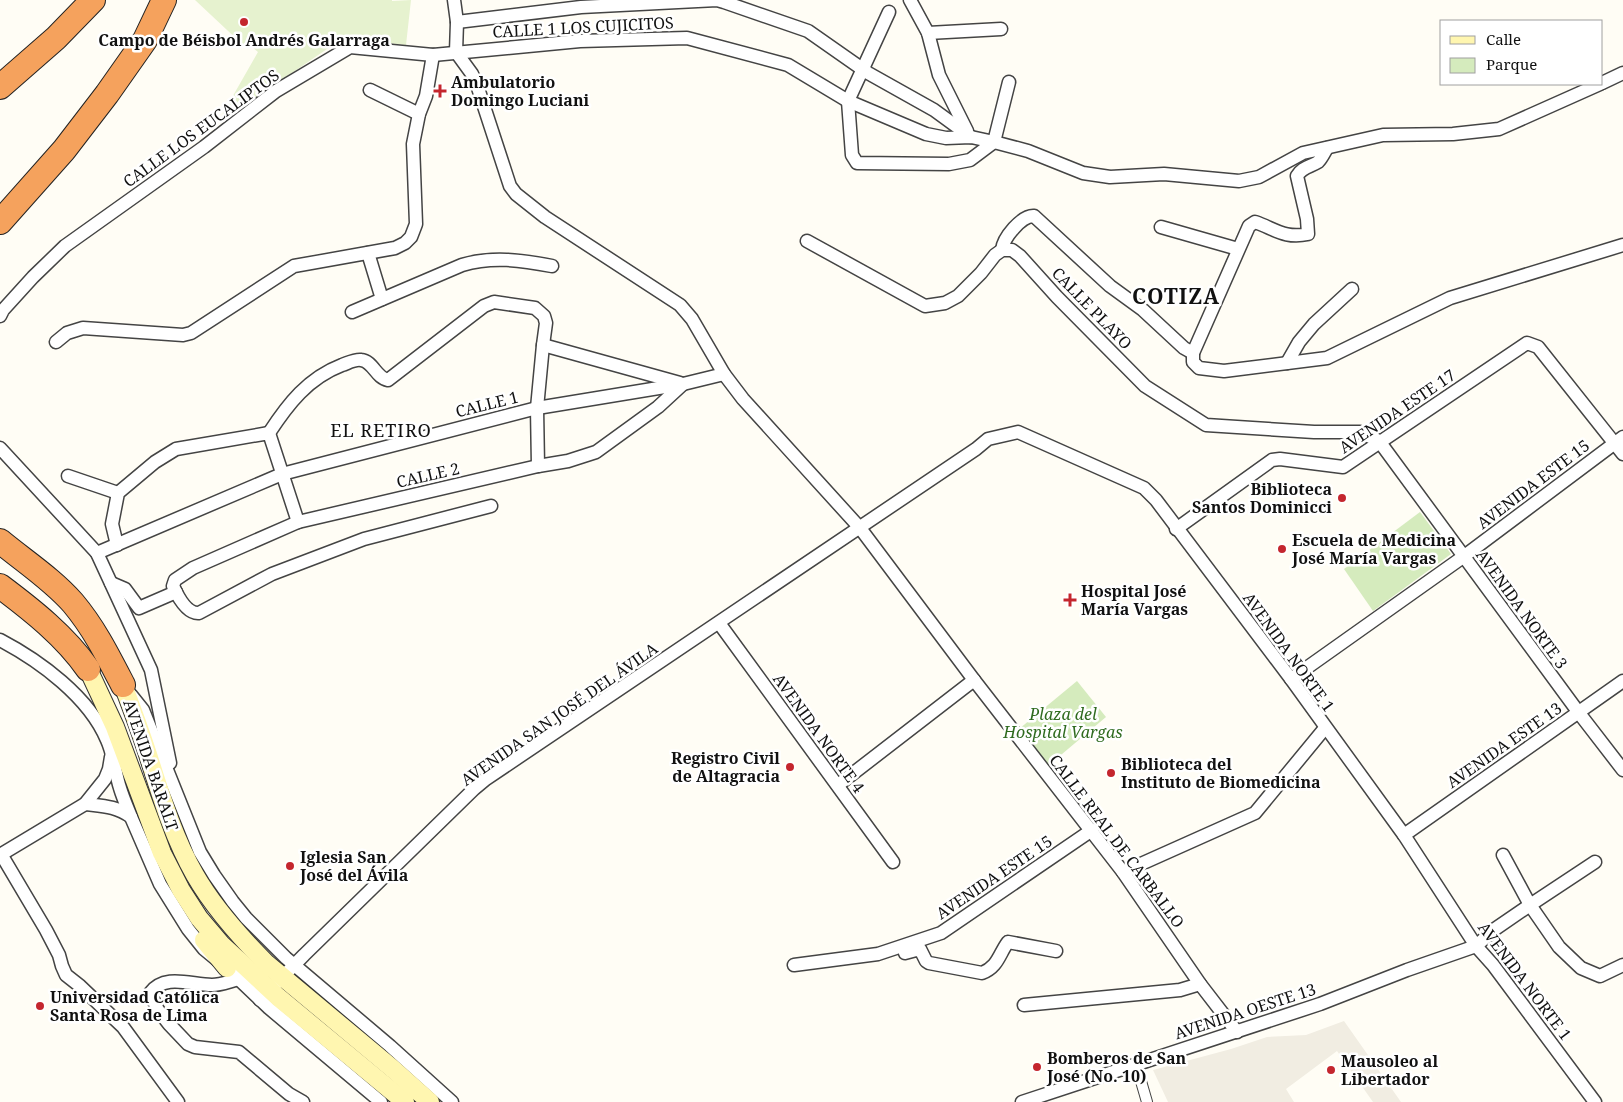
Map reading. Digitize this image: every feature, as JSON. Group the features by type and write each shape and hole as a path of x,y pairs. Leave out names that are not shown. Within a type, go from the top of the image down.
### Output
{"highway":[{"path":"0,87 56,38 93,0"},
{"path":"0,222 64,150 107,94 145,40 164,0"},
{"path":"0,540 50,581 72,602 93,629 123,685"},
{"path":"0,586 67,642 88,668"}],"main road":[{"name":"AVENIDA BARALT","path":"88,668 115,727 162,853 181,890 199,918 221,944 271,989 405,1102"},
{"name":"AVENIDA BARALT","path":"123,685 151,763 162,801 176,835 196,876 215,906 267,964 271,989 393,1069 430,1102"},
{"path":"199,918 201,936 233,973"}],"street":[{"path":"454,0 457,22 456,52"},
{"path":"457,22 581,7 717,0 808,31 864,70 934,110 971,137 1028,151 1083,173 1110,177 1164,174 1239,181 1259,177 1303,153 1383,135 1453,134 1500,129 1597,85"},
{"path":"910,0 928,33 939,75 971,137"},
{"path":"889,12 864,70 848,101 852,155 857,162 949,164 970,160 994,142 1009,82"},
{"path":"928,33 1001,29"},
{"name":"CALLE 1 LOS CUJICITOS","path":"456,52 580,41 687,38 788,65 848,101 926,134 946,138 971,137"},
{"name":"CALLE LOS EUCALIPTOS","path":"0,316 3,310 33,277 65,246 204,147 276,91 350,47 433,55 456,52"},
{"name":"CALLE REAL DE CARBALLO","path":"456,52 472,74 477,85 510,186 516,194 545,217 680,305 692,319 724,374 743,399 860,528 974,680 1092,830 1124,872 1200,984 1237,1032"},
{"path":"56,342 68,333 83,328 183,335 191,333 294,266 395,248 405,243 411,237 416,224 413,144 419,114 426,96 433,55"},
{"path":"1603,82 1623,74"},
{"path":"370,90 419,114"},
{"path":"1327,148 1323,157 1318,162 1301,170 1298,176 1307,219 1308,234 1292,236 1255,222 1249,226 1193,353 1193,362 1199,368 1224,371 1327,358 1450,298 1623,245"},
{"path":"807,241 925,306 945,303 958,296 981,273 995,255 1002,250 1005,240 1010,233 1024,219 1034,216 1104,280 1143,310 1184,348 1193,353"},
{"path":"1161,227 1238,249"},
{"name":"CALLE PLAYO","path":"1002,250 1012,250 1020,256 1057,297 1145,386 1206,425 1314,432 1360,432 1379,441"},
{"path":"368,253 382,298"},
{"path":"352,312 382,298 474,262 509,259 552,266"},
{"path":"1286,363 1299,342 1314,324 1352,289"},
{"path":"117,545 112,524 118,493 155,462 176,449 269,433 284,409 308,385 334,368 358,359 367,362 383,379 388,380 484,306 494,302 535,308 544,316 546,323 537,408 538,466"},
{"name":"AVENIDA ESTE 17","path":"1176,529 1272,460 1280,459 1343,467 1379,441 1527,344 1538,347 1619,440"},
{"path":"543,345 683,384"},
{"name":"CALLE 1","path":"96,553 282,474 537,408 683,384 724,374"},
{"name":"CALLE 2","path":"111,584 128,592 138,608 142,608 174,589 175,580 193,568 298,522 538,466 568,461 596,452 658,407 683,384"},
{"name":"AVENIDA NORTE 1","path":"860,528 988,439 1018,432 1144,488 1156,500 1291,679 1404,835 1476,946 1594,1102"},
{"path":"269,433 298,522"},
{"path":"1619,440 1623,454"},
{"name":"AVENIDA ESTE 15","path":"1291,679 1463,557 1619,440"},
{"name":"AVENIDA NORTE 3","path":"1379,441 1463,557 1623,770"},
{"path":"0,448 96,553 151,670 175,790"},
{"path":"68,476 118,493"},
{"path":"174,589 189,610 193,613 199,613 272,574 355,543 491,506"},
{"name":"AVENIDA SAN JOSÉ DEL ÁVILA","path":"271,989 486,779 860,528"},
{"name":"AVENIDA NORTE 4","path":"719,624 893,862"},
{"path":"0,640 57,676 74,692 95,718 108,740 111,758 109,769 102,784 85,804 1,855 46,930 59,955 66,975 123,1028 178,1102"},
{"path":"838,785 974,680"},
{"name":"AVENIDA ESTE 13","path":"1404,835 1623,681"},
{"name":"AVENIDA BARALT","path":"123,685 143,710 200,852 214,875 246,918 294,965 390,1046 452,1102"},
{"path":"1124,872 1255,814 1325,728"},
{"name":"AVENIDA BARALT","path":"108,740 120,789 147,856 172,907 188,929 204,949 233,973 271,989 362,1087 381,1102"},
{"path":"85,804 112,807 123,811 131,817"},
{"name":"AVENIDA ESTE 15","path":"794,965 878,954 941,932 1092,830"},
{"path":"1504,856 1530,905 1559,947 1581,968 1600,976 1623,965"},
{"path":"1476,946 1495,929 1595,862"},
{"path":"878,954 894,956 920,949 929,963 982,973 990,970 1008,942 1056,951"},
{"name":"AVENIDA OESTE 13","path":"1022,1102 1320,1004 1407,970 1476,946"},
{"path":"233,973 214,986 180,981 164,983 154,988 150,993 158,1010 188,1044 195,1047 239,1052 289,1094 303,1102"},
{"path":"1024,1005 1180,990 1200,984"},
{"path":"1136,1064 1147,1102"},
{"path":"362,1087 368,1102"}],"green space":[{"path":"195,0 411,0 406,45 343,38 225,119 222,115 258,52 246,42 243,45"},
{"path":"1420,512 1451,554 1373,611 1344,569"},
{"name":"Plaza del Hospital Vargas","path":"1077,681 1106,717 1049,765 1019,729"}],"shaded area":[{"path":"1344,1021 1401,1102 1373,1102 1337,1051 1286,1089 1294,1102 1168,1102 1153,1070 1231,1049 1267,1037 1306,1035"}],"place":[{"name":"Campo de Béisbol Andrés Galarraga","path":"244,22"},
{"name":"Ambulatorio Domingo Luciani","path":"440,91"},
{"name":"Biblioteca Santos Dominicci","path":"1342,498"},
{"name":"Escuela de Medicina José María Vargas","path":"1282,549"},
{"name":"Hospital José María Vargas","path":"1070,600"},
{"name":"Registro Civil de Altagracia","path":"790,767"},
{"name":"Biblioteca del Instituto de Biomedicina","path":"1111,773"},
{"name":"Iglesia San José del Ávila","path":"290,866"},
{"name":"Universidad Católica Santa Rosa de Lima","path":"40,1006"},
{"name":"Bomberos de San José (No. 10)","path":"1037,1067"},
{"name":"Mausoleo al Libertador","path":"1331,1070"}],"district":[{"name":"COTIZA","path":"1176,297"},
{"name":"EL RETIRO","path":"381,431"}]}
